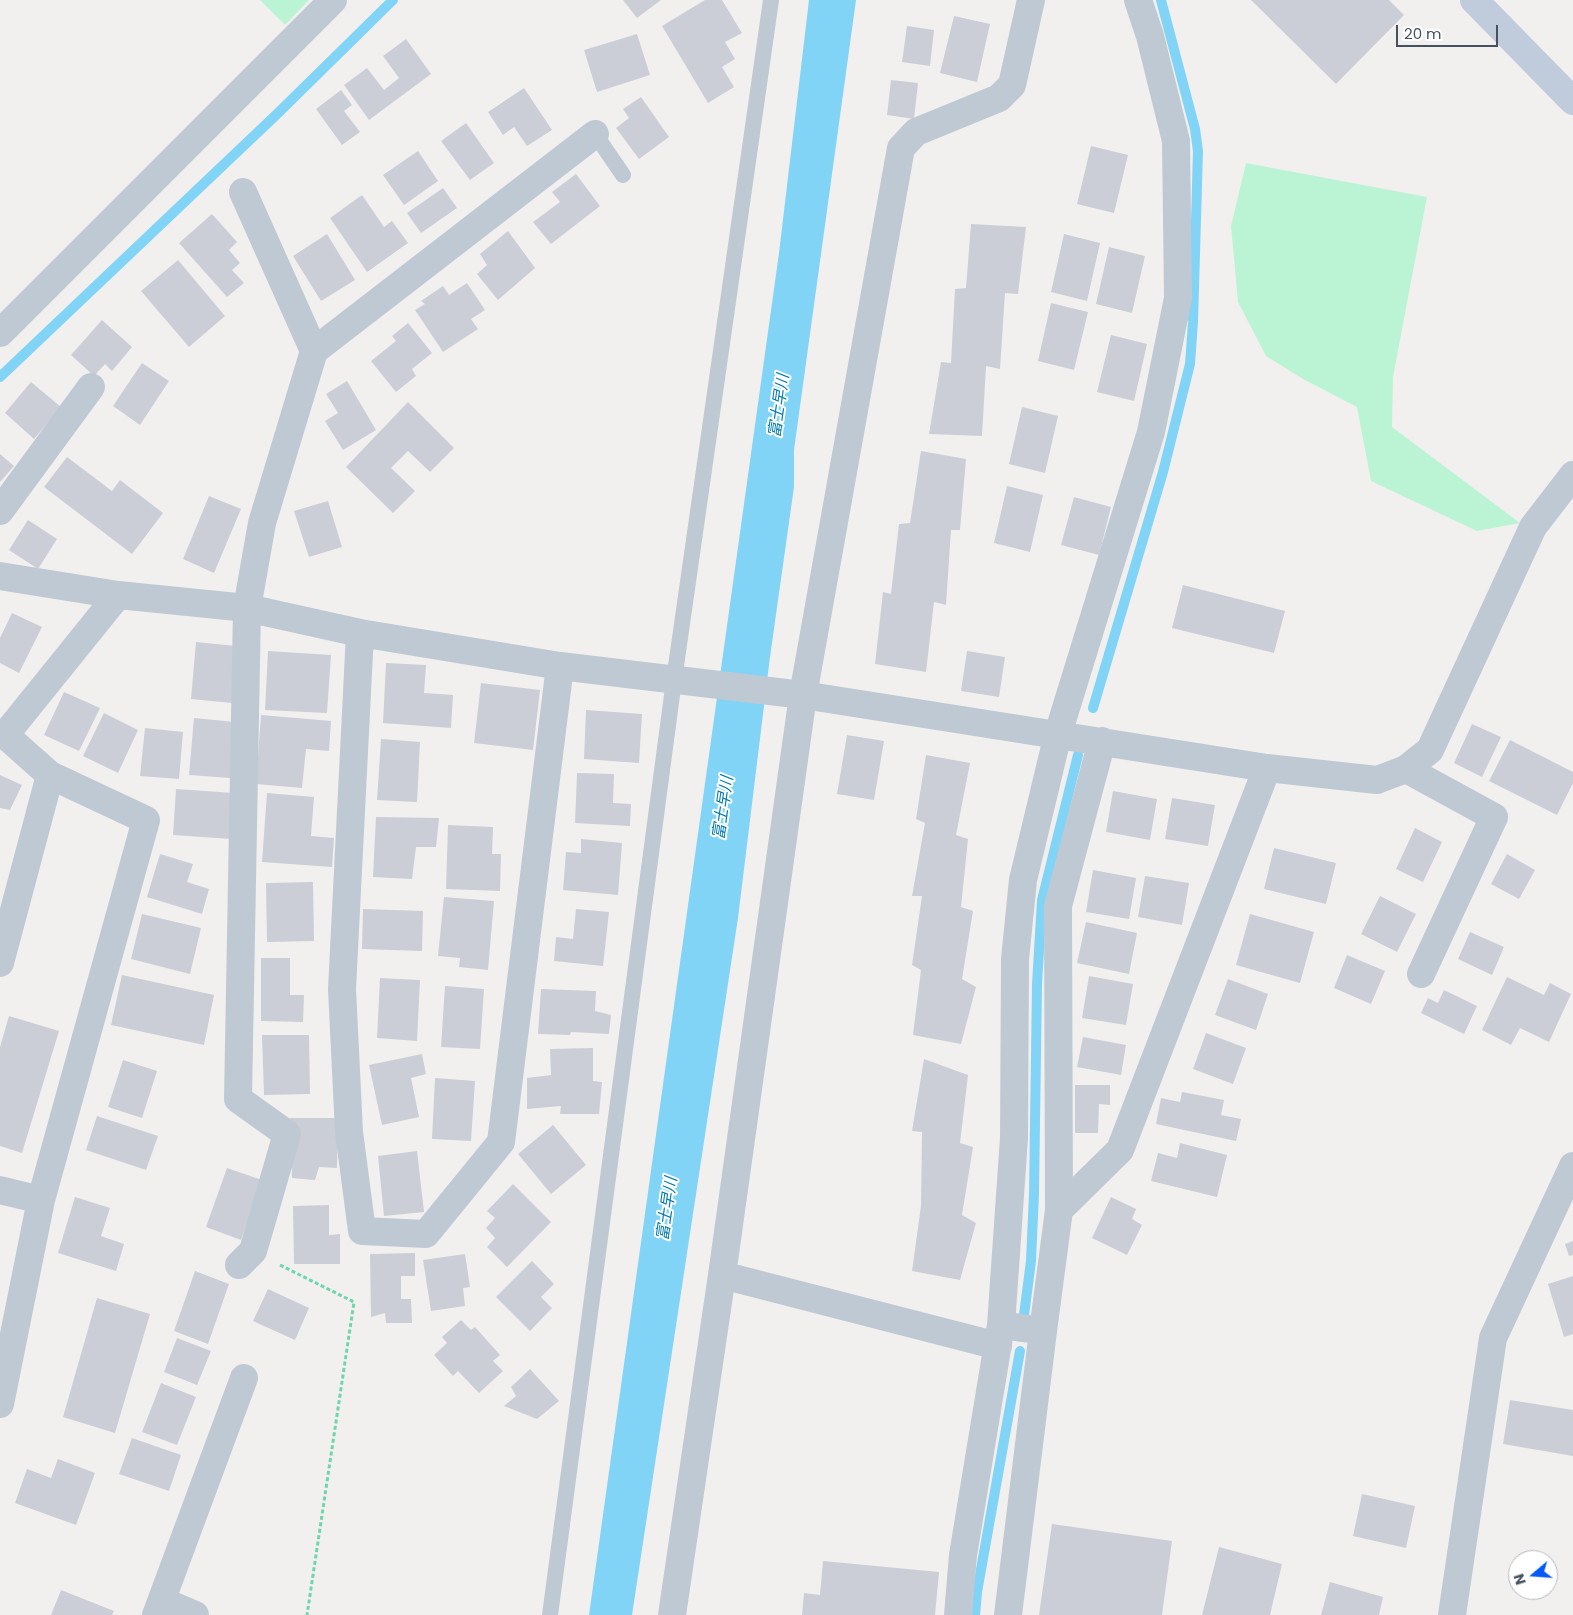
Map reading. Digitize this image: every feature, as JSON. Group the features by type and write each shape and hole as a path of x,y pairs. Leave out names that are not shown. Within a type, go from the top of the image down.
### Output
{"main road":[{"path":"1474,0 1573,101"}],"street":[{"path":"0,333 333,0"},
{"path":"672,1615 722,1274 793,694 901,148 916,132 999,98 1012,85 1031,0"},
{"path":"958,1615 963,1555 999,1336 1014,1138 1015,959 1023,880 1058,734 1151,432 1178,298 1176,141 1150,36 1138,0"},
{"path":"246,1258 287,1134 238,1099 247,608 262,522 314,351 595,134"},
{"path":"243,192 314,351"},
{"path":"0,510 91,387"},
{"path":"0,576 118,595 247,608 360,633 560,666 793,694 1267,768 1377,780 1406,770 1430,750 1533,527 1573,475"},
{"path":"0,1404 41,1200 146,820 50,775 4,735 118,595"},
{"path":"360,633 342,989 349,1132 362,1231 426,1234 501,1142 560,666"},
{"path":"1008,1615 1059,1210 1058,906 1102,741"},
{"path":"1059,1210 1120,1150 1267,768"},
{"path":"1406,770 1494,816 1421,974"},
{"path":"0,963 50,775"},
{"path":"1452,1615 1493,1338 1573,1166"},
{"path":"0,1190 41,1200"},
{"path":"722,1274 999,1336 1043,1331"},
{"path":"195,1615 159,1608 244,1378"}],"lane":[{"path":"550,1615 685,682 770,0"},
{"path":"595,134 623,175"}],"path":[{"path":"246,1258 354,1302 307,1615"}],"green space":[{"path":"260,0 309,0 285,25"},
{"path":"1246,163 1427,197 1393,377 1392,427 1520,523 1477,531 1371,481 1357,407 1303,379 1266,356 1238,302 1231,226"}],"water":[{"name":"富士早川","path":"809,0 856,0 794,450 794,487 770,657 738,918 632,1615 589,1615 779,253"}],"building":[{"path":"623,0 661,0 637,18"},
{"path":"705,0 722,0 742,33 725,42 735,59 722,67 734,87 708,103 662,26"},
{"path":"1251,0 1389,0 1404,15 1336,84"},
{"path":"954,16 990,24 977,82 940,73"},
{"path":"907,26 934,30 930,66 902,62"},
{"path":"637,34 650,75 597,92 584,50"},
{"path":"406,39 431,74 369,120 344,85 367,68 384,90 399,78 383,56"},
{"path":"891,80 918,83 914,119 887,115"},
{"path":"524,88 552,130 527,146 514,127 503,135 488,112"},
{"path":"341,90 352,105 344,111 360,132 342,145 316,109"},
{"path":"641,97 669,137 639,159 616,128 629,118 623,109"},
{"path":"466,123 494,163 470,180 441,141"},
{"path":"1091,146 1128,155 1114,213 1077,204"},
{"path":"418,151 438,181 404,205 383,175"},
{"path":"576,174 600,206 551,244 533,222 560,202 552,192"},
{"path":"443,188 457,208 421,233 407,213"},
{"path":"362,195 384,227 392,221 408,243 367,272 330,218"},
{"path":"212,214 237,242 229,250 240,263 232,270 244,283 227,297 179,243"},
{"path":"971,224 1026,227 1018,294 1005,293 1000,369 986,366 982,436 929,434 941,362 951,363 955,289 966,288"},
{"path":"508,231 535,268 498,300 477,274 487,265 480,254"},
{"path":"327,234 355,280 321,301 293,256"},
{"path":"1064,234 1100,243 1087,301 1051,292"},
{"path":"1109,247 1145,256 1132,313 1096,304"},
{"path":"178,260 225,316 189,347 141,291"},
{"path":"467,283 485,310 471,319 478,329 443,352 415,310 425,304 421,301 443,286 449,295"},
{"path":"1051,303 1088,312 1074,370 1038,361"},
{"path":"102,320 132,347 112,371 105,364 94,376 71,355"},
{"path":"408,323 432,353 412,369 416,376 396,392 371,361 396,341 392,336"},
{"path":"1111,335 1147,344 1134,401 1097,392"},
{"path":"142,363 169,381 140,425 113,406"},
{"path":"347,381 376,430 343,450 325,421 338,413 326,394"},
{"path":"31,382 61,407 34,439 5,413"},
{"path":"408,402 454,448 430,472 408,451 391,468 415,491 393,513 346,467"},
{"path":"1022,407 1058,416 1045,473 1009,464"},
{"path":"921,451 966,459 960,530 951,530 946,605 934,602 926,672 875,664 883,592 891,594 899,524 910,523"},
{"path":"0,454 14,466 0,482"},
{"path":"67,457 112,491 120,480 163,513 132,554 44,487"},
{"path":"1007,486 1043,495 1030,552 994,543"},
{"path":"209,496 241,509 214,573 183,559"},
{"path":"1074,497 1111,507 1099,555 1061,545"},
{"path":"328,501 342,547 309,557 294,511"},
{"path":"28,520 57,539 38,569 9,550"},
{"path":"1183,585 1285,611 1274,653 1172,628"},
{"path":"12,613 42,627 19,673 0,663 0,638"},
{"path":"196,642 236,646 232,703 191,699"},
{"path":"268,651 331,655 327,713 265,710"},
{"path":"967,651 1005,657 999,697 961,691"},
{"path":"386,663 426,665 424,693 453,695 451,728 383,723"},
{"path":"481,683 540,690 533,750 474,743"},
{"path":"64,692 100,708 79,751 44,735"},
{"path":"586,710 642,714 639,763 584,759"},
{"path":"104,713 138,730 118,773 83,756"},
{"path":"261,715 331,721 329,751 306,749 302,788 256,784"},
{"path":"194,718 235,722 230,778 189,775"},
{"path":"1472,724 1501,737 1482,777 1454,763"},
{"path":"145,728 183,732 179,779 140,776"},
{"path":"847,735 884,741 874,800 837,794"},
{"path":"381,739 420,742 417,802 377,800"},
{"path":"1510,740 1573,772 1573,783 1557,815 1489,781"},
{"path":"926,755 970,763 956,835 968,839 961,907 973,911 962,979 976,987 961,1044 913,1035 921,970 912,965 922,896 912,896 925,823 916,819"},
{"path":"577,773 614,774 613,803 631,804 630,826 575,823"},
{"path":"0,775 22,785 10,810 0,808"},
{"path":"176,789 234,793 231,839 173,835"},
{"path":"1113,791 1157,799 1150,840 1106,832"},
{"path":"267,793 314,797 311,836 334,838 332,867 262,862"},
{"path":"1172,798 1215,805 1208,846 1165,839"},
{"path":"376,817 439,818 436,847 416,847 412,879 373,877"},
{"path":"448,825 493,827 492,854 501,854 500,891 446,889"},
{"path":"1415,828 1442,842 1423,882 1396,869"},
{"path":"581,839 622,843 618,895 563,890 566,852 581,853"},
{"path":"1274,848 1336,863 1326,904 1264,889"},
{"path":"160,854 193,864 187,882 209,889 202,914 147,897"},
{"path":"1507,854 1535,870 1519,899 1491,884"},
{"path":"1093,870 1136,878 1129,919 1086,912"},
{"path":"1145,876 1189,883 1182,925 1138,917"},
{"path":"313,882 314,941 267,942 266,883"},
{"path":"1380,896 1416,914 1397,952 1361,934"},
{"path":"444,897 494,901 488,970 459,967 460,958 438,956"},
{"path":"363,909 423,911 422,951 362,949"},
{"path":"576,909 609,912 603,966 554,961 556,937 573,939"},
{"path":"142,914 201,928 190,974 131,959"},
{"path":"1250,914 1314,932 1300,983 1236,965"},
{"path":"1086,922 1137,933 1129,974 1077,963"},
{"path":"1470,932 1504,947 1492,975 1458,959"},
{"path":"1347,955 1385,971 1371,1004 1334,988"},
{"path":"261,958 290,958 290,995 304,995 303,1022 261,1021"},
{"path":"122,975 214,995 204,1045 111,1025"},
{"path":"1089,976 1133,984 1126,1025 1082,1018"},
{"path":"1507,977 1544,995 1550,983 1571,994 1549,1042 1520,1028 1511,1045 1482,1030"},
{"path":"380,978 420,980 417,1041 377,1038"},
{"path":"1228,979 1268,994 1256,1030 1215,1015"},
{"path":"445,986 484,989 480,1049 441,1047"},
{"path":"541,989 596,991 595,1011 611,1015 609,1034 571,1032 570,1035 538,1034"},
{"path":"1444,990 1477,1006 1464,1034 1421,1013 1428,998 1438,1003"},
{"path":"9,1016 59,1031 22,1153 0,1146 0,1047"},
{"path":"1206,1033 1246,1048 1233,1084 1193,1069"},
{"path":"262,1035 309,1035 310,1094 264,1095"},
{"path":"1083,1037 1126,1045 1121,1075 1077,1067"},
{"path":"593,1048 593,1081 602,1082 599,1114 560,1114 561,1106 527,1109 527,1078 551,1075 550,1049"},
{"path":"422,1054 426,1074 411,1078 419,1117 382,1125 369,1065"},
{"path":"924,1059 968,1075 960,1143 973,1147 962,1215 976,1223 960,1280 912,1271 921,1206 922,1132 912,1131"},
{"path":"123,1060 157,1071 142,1118 108,1107"},
{"path":"435,1078 475,1081 471,1141 432,1139"},
{"path":"1075,1085 1110,1085 1110,1105 1099,1104 1098,1133 1075,1133"},
{"path":"1182,1092 1224,1100 1221,1115 1241,1119 1236,1141 1156,1124 1161,1098 1180,1102"},
{"path":"97,1116 158,1136 146,1170 86,1150"},
{"path":"290,1118 338,1118 337,1168 319,1167 315,1180 292,1178"},
{"path":"553,1125 586,1165 551,1194 518,1154"},
{"path":"1180,1143 1227,1155 1217,1197 1151,1181 1158,1153 1177,1158"},
{"path":"417,1151 424,1212 384,1216 378,1156"},
{"path":"227,1168 262,1180 241,1240 206,1227"},
{"path":"513,1184 551,1222 507,1267 487,1247 495,1238 486,1228 495,1218 487,1211"},
{"path":"75,1197 110,1208 101,1236 124,1244 116,1271 58,1253"},
{"path":"1111,1197 1136,1209 1132,1219 1142,1225 1127,1255 1092,1238"},
{"path":"329,1205 329,1235 340,1234 340,1264 294,1264 293,1206"},
{"path":"1573,1241 1573,1255 1569,1256 1565,1244"},
{"path":"415,1253 415,1276 401,1276 401,1299 411,1299 412,1323 386,1323 385,1313 371,1317 370,1254"},
{"path":"465,1254 470,1287 463,1288 465,1306 431,1311 423,1260"},
{"path":"532,1261 554,1284 541,1297 552,1308 530,1331 496,1297"},
{"path":"195,1271 229,1284 208,1344 174,1331"},
{"path":"1573,1276 1573,1334 1564,1337 1548,1284"},
{"path":"268,1289 309,1308 295,1340 253,1321"},
{"path":"97,1298 150,1314 115,1433 63,1417"},
{"path":"461,1320 471,1330 475,1327 500,1355 493,1361 503,1371 479,1393 458,1371 453,1376 434,1355 447,1343 442,1337"},
{"path":"177,1338 211,1351 197,1385 164,1372"},
{"path":"530,1369 559,1401 537,1419 504,1406 516,1396 511,1387"},
{"path":"161,1383 196,1397 177,1445 142,1432"},
{"path":"1510,1400 1573,1410 1573,1456 1503,1444"},
{"path":"132,1438 181,1455 169,1491 119,1474"},
{"path":"58,1459 95,1473 76,1525 15,1503 27,1469 51,1478"},
{"path":"1362,1494 1415,1506 1406,1548 1353,1536"},
{"path":"1052,1524 1172,1541 1162,1615 1039,1615"},
{"path":"1219,1547 1282,1564 1270,1615 1202,1615"},
{"path":"823,1561 939,1572 935,1615 802,1615 804,1593 820,1595"},
{"path":"1330,1582 1383,1597 1379,1615 1321,1615"},
{"path":"61,1590 114,1611 112,1615 51,1615"}],"waterway":[{"path":"0,377 276,115 393,0"},
{"path":"1093,708 1163,472 1190,364 1198,151 1195,129 1161,0"},
{"path":"1024,1315 1031,1261 1034,1194 1037,984 1042,900 1078,755"},
{"path":"975,1615 977,1592 1020,1351"}]}
